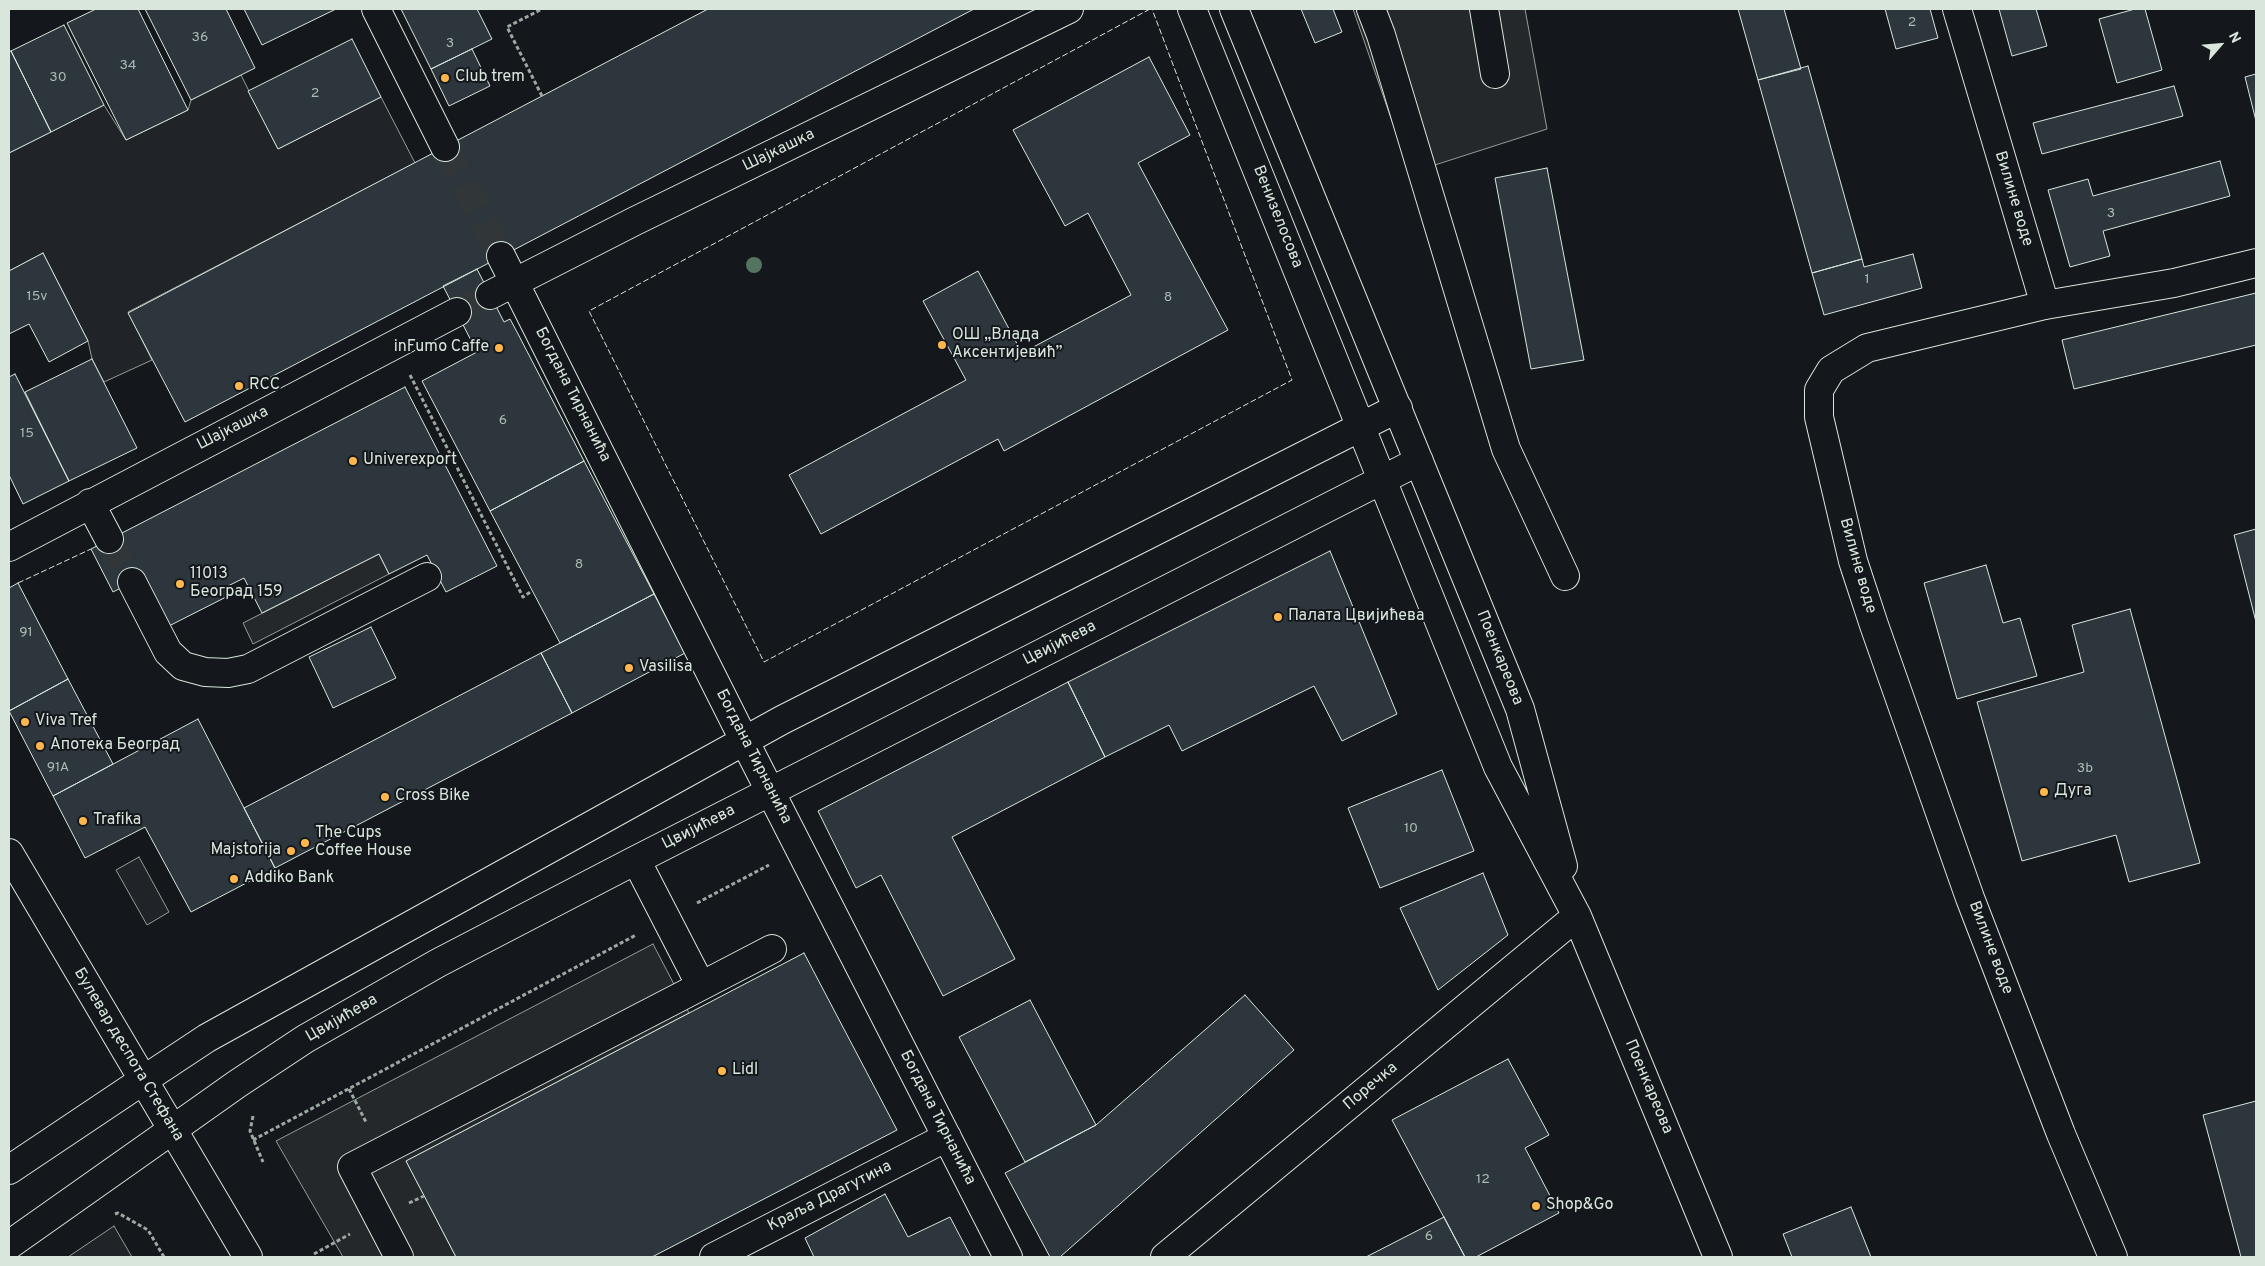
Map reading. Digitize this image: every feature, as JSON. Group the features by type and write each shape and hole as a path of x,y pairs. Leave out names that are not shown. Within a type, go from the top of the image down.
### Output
{"street":[{"path":"376,9 445,147"},
{"name":"Шајкашка","path":"490,295 635,221 1069,9"},
{"name":"Венизелосова","path":"1192,9 1360,426"},
{"path":"9,1170 207,1038 744,740 1398,408 1234,9"},
{"path":"1371,9 1390,62 1506,449 1565,576"},
{"path":"1484,9 1495,74"},
{"name":"Вилине воде","path":"1957,9 2045,305 1867,348 1831,370 1819,390 1819,417 1853,561 1970,898 2061,1134 2114,1257"},
{"name":"Богдана Тирнанића","path":"501,256 770,792 1008,1257"},
{"path":"2045,305 2174,283 2256,263"},
{"name":"Шајкашка","path":"9,547 457,312"},
{"name":"Поенкареова","path":"1398,408 1520,709 1577,916"},
{"name":"Поенкареова","path":"1360,426 1498,767 1577,916 1718,1257"},
{"name":"Цвијићева","path":"9,1245 237,1084 305,1040 438,964 636,860 1419,461"},
{"path":"90,503 110,539"},
{"path":"132,582 168,652 183,666 205,672 228,673 248,669 327,617 427,577"},
{"name":"Булевар деспота Стефана","path":"9,853 142,1081 248,1257"},
{"path":"636,860 701,986"},
{"name":"Поречка","path":"1165,1257 1577,916"},
{"path":"399,1257 352,1168 463,1120 701,986 772,949"},
{"name":"Краља Драгутина","path":"714,1257 946,1136"}],"path":[{"path":"542,9 507,27 542,96"},
{"path":"395,345 523,597 532,591"},
{"path":"255,1109 250,1132 263,1162"},
{"path":"110,1218 118,1213 148,1230 164,1257"}],"shaded area":[{"path":"1353,9 1525,9 1547,129 1410,173"},
{"path":"241,75 278,149 381,97 415,163 128,312 152,360 104,382 92,359 88,341 43,253 9,271 9,153 104,105 126,140 188,110 191,100"},
{"path":"379,554 389,574 253,644 243,623"},
{"path":"139,857 169,912 147,925 116,870"},
{"path":"653,944 689,1013 406,1161 456,1257 343,1257 276,1141"},
{"path":"114,1226 132,1257 68,1257"}],"building":[{"path":"96,9 138,9 188,110 126,140 67,23"},
{"path":"145,9 226,9 255,68 191,100"},
{"path":"244,9 336,9 262,45"},
{"path":"401,9 477,9 492,39 431,69"},
{"path":"708,9 974,9 185,422 128,313"},
{"path":"1301,9 1333,9 1342,32 1315,43"},
{"path":"1738,9 1784,9 1801,69 1758,80"},
{"path":"1885,9 1930,9 1938,38 1896,49"},
{"path":"1999,9 2036,9 2047,46 2012,56"},
{"path":"2135,9 2145,9 2162,70 2117,83 2099,19"},
{"path":"64,25 104,105 51,132 11,51"},
{"path":"352,39 381,97 278,149 248,91"},
{"path":"472,49 490,86 449,106 431,69"},
{"path":"11,51 51,132 9,153 9,52"},
{"path":"1149,57 1190,135 1138,163 1228,330 1004,451 998,439 821,534 789,475 966,380 923,301 978,271 1022,353 1131,295 1088,213 1065,226 1013,130"},
{"path":"1808,66 1862,259 1812,273 1758,80"},
{"path":"2256,74 2256,121 2245,77"},
{"path":"2174,86 2183,116 2042,154 2033,123"},
{"path":"2220,161 2230,196 2103,231 2110,256 2070,267 2048,190 2088,179 2093,196"},
{"path":"1547,168 1584,360 1531,369 1495,178"},
{"path":"43,253 88,341 49,362 29,324 9,334 9,271"},
{"path":"1913,254 1922,288 1824,315 1812,273 1862,259 1864,267"},
{"path":"477,269 504,322 510,319 584,461 490,511 422,381 477,352 443,286"},
{"path":"2256,293 2256,345 2074,389 2062,340"},
{"path":"92,359 137,448 69,481 25,392"},
{"path":"15,374 69,481 23,504 9,475 9,377"},
{"name":"Univerexport","path":"405,387 497,566 446,592 427,555 389,574 379,554 262,613 244,578 228,586 232,594 167,627 142,577 113,592 91,549"},
{"path":"584,461 654,594 560,643 490,511"},
{"path":"2256,529 2256,622 2234,535"},
{"name":"Палата Цвијићева","path":"1330,551 1397,714 1342,741 1314,686 1182,751 1169,725 1105,757 1068,682"},
{"path":"1986,565 2003,623 2020,618 2037,676 1957,699 1924,583"},
{"path":"18,583 68,679 9,711 9,588"},
{"path":"654,594 685,653 572,713 541,653"},
{"path":"2130,609 2200,863 2129,882 2116,835 2022,861 1977,702 2084,672 2072,625"},
{"path":"371,627 396,678 333,708 309,657"},
{"path":"541,653 572,713 275,868 244,808"},
{"path":"68,679 113,764 53,796 9,711"},
{"path":"1068,682 1105,757 952,837 1015,959 943,996 881,875 856,888 818,811"},
{"path":"198,719 275,868 191,912 145,827 85,858 53,796"},
{"path":"1442,770 1474,851 1380,888 1348,808"},
{"path":"1483,873 1508,935 1438,990 1400,908"},
{"name":"Lidl","path":"804,953 897,1130 652,1257 456,1257 406,1161"},
{"path":"1245,995 1294,1050 1060,1257 1050,1257 1005,1173 1096,1125"},
{"path":"1030,1000 1096,1125 1025,1162 959,1037"},
{"path":"1508,1059 1549,1135 1525,1148 1559,1213 1476,1257 1465,1257 1392,1120"},
{"path":"2256,1101 2256,1257 2241,1257 2203,1115"},
{"path":"885,1194 908,1237 950,1217 971,1257 814,1257 805,1238"},
{"path":"1851,1207 1871,1257 1792,1257 1783,1234"},
{"path":"1444,1217 1465,1257 1366,1257"}],"tunnel":[{"path":"445,147 501,256"},
{"path":"457,312 490,295"},
{"path":"109,539 132,582"}],"fence":[{"path":"1150,9 589,311 764,662 1292,380 1152,9"},
{"path":"18,583 91,549"}],"place":[{"name":"Club trem","path":"445,78"},
{"name":"ОШ „Влада Аксентијевић”","path":"942,345"},
{"name":"inFumo Caffe","path":"499,348"},
{"name":"RCC","path":"239,386"},
{"name":"Univerexport","path":"353,461"},
{"name":"11013 Београд 159","path":"180,584"},
{"name":"Палата Цвијићева","path":"1278,617"},
{"name":"Vasilisa","path":"629,668"},
{"name":"Viva Tref","path":"25,722"},
{"name":"Апотека Београд","path":"40,746"},
{"name":"Дуга","path":"2044,792"},
{"name":"Cross Bike","path":"385,797"},
{"name":"Trafika","path":"83,821"},
{"name":"The Cups Coffee House","path":"305,843"},
{"name":"Majstorija","path":"291,851"},
{"name":"Addiko Bank","path":"234,879"},
{"name":"Lidl","path":"722,1071"},
{"name":"Shop&Go","path":"1536,1206"}]}
